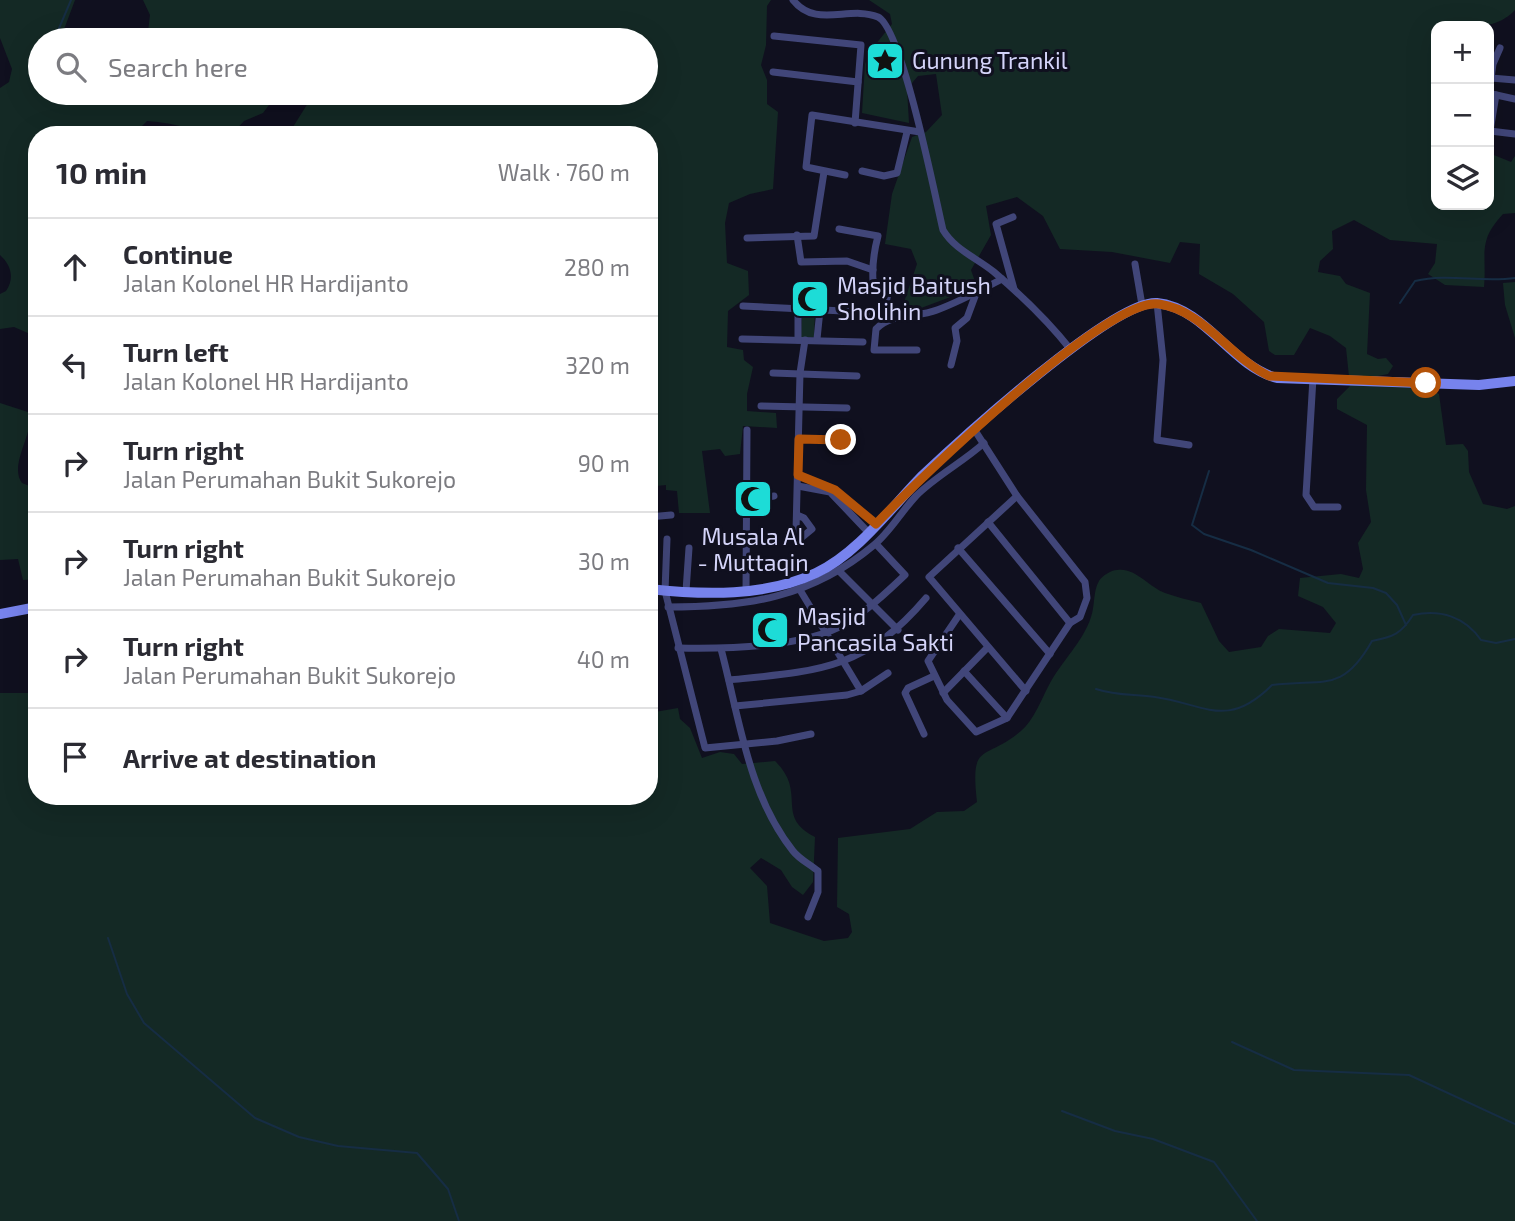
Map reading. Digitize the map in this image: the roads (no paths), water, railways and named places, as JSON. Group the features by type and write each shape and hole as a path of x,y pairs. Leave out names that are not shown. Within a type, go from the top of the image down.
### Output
{"main road":[{"path":"658,590 740,592 821,576 974,429 1071,350 1126,311 1142,305 1157,303 1189,316 1251,367 1277,378 1479,385 1515,381"},
{"path":"0,614 28,609"}],"street":[{"path":"793,0 808,14 880,18 894,38 943,230 952,242 1002,279 1041,314 1071,350"},
{"path":"774,36 861,45 855,123"},
{"path":"1494,68 1500,48"},
{"path":"773,72 858,82"},
{"path":"1494,78 1515,80"},
{"path":"1494,95 1515,99"},
{"path":"845,175 806,167 812,114 907,132 920,132"},
{"path":"1494,131 1515,134"},
{"path":"862,171 884,176 897,173 907,132"},
{"path":"747,238 814,236 824,172"},
{"path":"1013,217 996,224 1014,289"},
{"path":"743,306 884,313 889,288 873,281 878,236 839,229"},
{"path":"797,235 801,262 847,261 873,270"},
{"path":"1135,264 1142,305"},
{"path":"917,350 874,350 876,329 886,321 936,311 1002,279"},
{"path":"951,365 957,341 955,328 967,318 977,291"},
{"path":"1157,303 1163,360 1157,440 1189,445"},
{"path":"797,516 801,340 798,308"},
{"path":"817,340 820,310"},
{"path":"742,339 863,342"},
{"path":"773,373 857,376"},
{"path":"1313,378 1306,495 1314,507 1338,507"},
{"path":"761,406 847,408"},
{"path":"959,615 929,656 934,676 943,693 973,732 1007,718 1070,623 1080,617 1087,598 1085,582 1017,496 974,429"},
{"path":"736,606 740,592 745,514 747,430"},
{"path":"799,439 841,440"},
{"path":"668,607 736,606 800,590 821,576 839,571 876,544 917,495 984,443"},
{"path":"798,475 850,500 872,528"},
{"path":"798,486 819,485"},
{"path":"745,514 756,512 762,498 774,496"},
{"path":"1017,496 929,577 987,648 1027,691"},
{"path":"658,516 671,515"},
{"path":"988,522 1070,623"},
{"path":"667,539 665,591 705,748 811,734"},
{"path":"678,648 721,649 794,641 826,633 847,623 905,575 876,544"},
{"path":"686,591 689,548"},
{"path":"958,548 1050,654"},
{"path":"839,571 898,630"},
{"path":"800,590 861,691"},
{"path":"729,680 825,669 843,662 898,630 926,598"},
{"path":"943,693 987,648"},
{"path":"721,649 735,706 768,812 793,852 818,871 818,892 808,917"},
{"path":"964,671 1007,718"},
{"path":"735,706 832,698 861,691 888,673"},
{"path":"924,734 905,693 908,688 934,676"}],"waterway":[{"path":"59,28 71,0"},
{"path":"1400,303 1415,281 1440,278 1515,278"},
{"path":"1209,471 1192,525 1204,534 1251,550 1328,583 1373,588 1386,593 1397,605 1406,625"},
{"path":"1096,689 1173,700 1215,710 1242,707 1272,685 1319,682 1341,676 1361,658 1372,641 1396,634 1413,615 1423,613 1443,614 1460,620 1481,640 1496,643 1515,639"},
{"path":"108,938 127,994 144,1023 255,1118 299,1137 338,1146 417,1153 448,1189 459,1221"},
{"path":"1232,1042 1294,1070 1409,1075 1515,1124"},
{"path":"1062,1111 1115,1131 1153,1139 1214,1162 1257,1221"}],"place":[{"name":"Gunung Trankil","path":"885,61"},
{"name":"Masjid Baitush Sholihin","path":"810,299"},
{"name":"Musala Al - Muttaqin","path":"753,499"},
{"name":"Masjid Pancasila Sakti","path":"770,630"}]}
